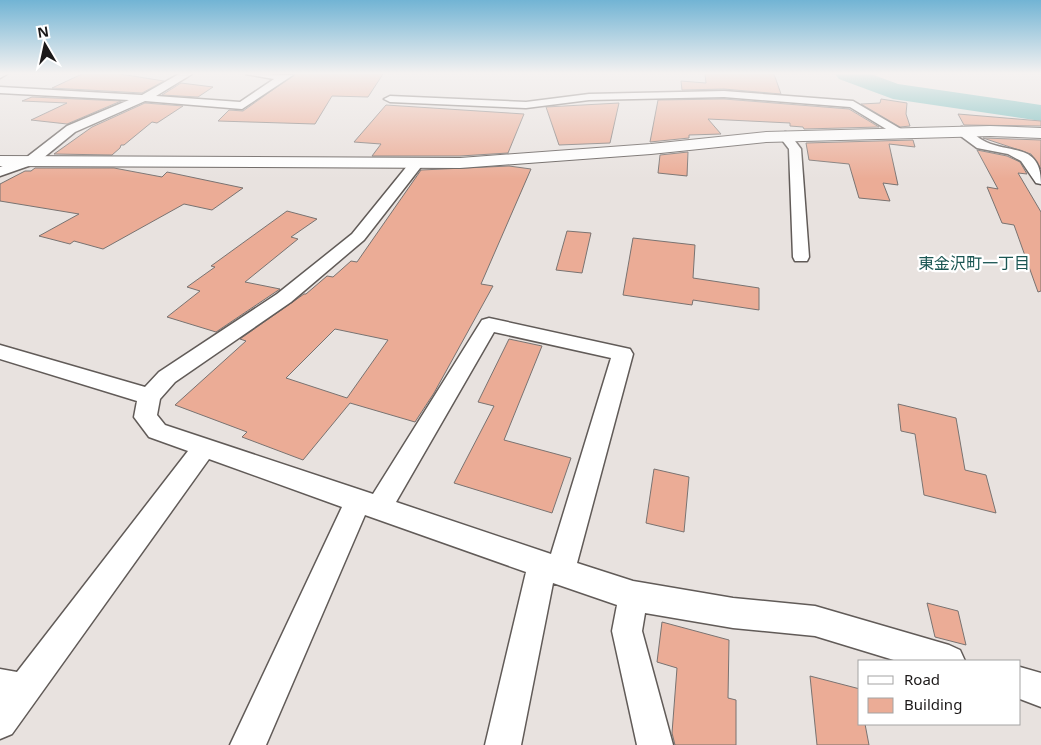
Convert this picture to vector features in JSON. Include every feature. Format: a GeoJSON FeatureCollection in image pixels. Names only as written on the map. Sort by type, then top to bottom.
{"type":"FeatureCollection","features":[{"type":"Feature","properties":{"kind":"street"},"geometry":{"type":"LineString","coordinates":[[0,172],[32,160],[71,129],[119,109]]}},
{"type":"Feature","properties":{"kind":"street"},"geometry":{"type":"LineString","coordinates":[[861,109],[900,132]]}},
{"type":"Feature","properties":{"kind":"street"},"geometry":{"type":"LineString","coordinates":[[0,161],[460,163],[785,136],[962,131],[1041,133]]}},
{"type":"Feature","properties":{"kind":"street"},"geometry":{"type":"LineString","coordinates":[[962,131],[982,145],[1012,152],[1026,158],[1041,180]]}},
{"type":"Feature","properties":{"kind":"street"},"geometry":{"type":"LineString","coordinates":[[785,136],[794,149],[801,257]]}},
{"type":"Feature","properties":{"kind":"street"},"geometry":{"type":"LineString","coordinates":[[416,164],[358,237],[284,298],[168,377],[149,396],[145,417],[157,431],[633,596],[733,613],[815,620],[946,660]]}},
{"type":"Feature","properties":{"kind":"street"},"geometry":{"type":"LineString","coordinates":[[248,745],[368,505],[489,324],[623,354],[551,568],[503,745]]}},
{"type":"Feature","properties":{"kind":"street"},"geometry":{"type":"LineString","coordinates":[[0,352],[149,396]]}},
{"type":"Feature","properties":{"kind":"street"},"geometry":{"type":"LineString","coordinates":[[0,722],[12,688],[204,448]]}},
{"type":"Feature","properties":{"kind":"street"},"geometry":{"type":"LineString","coordinates":[[633,596],[627,631],[655,745]]}},
{"type":"Feature","properties":{"kind":"street"},"geometry":{"type":"LineString","coordinates":[[1021,683],[1041,690]]}},
{"type":"Feature","properties":{"kind":"water"},"geometry":{"type":"Polygon","coordinates":[[[993,109],[1019,109],[1041,112],[1041,116],[993,109]]]}},
{"type":"Feature","properties":{"kind":"building"},"geometry":{"type":"Polygon","coordinates":[[[55,109],[103,109],[67,124],[31,120],[55,109]]]}},
{"type":"Feature","properties":{"kind":"building"},"geometry":{"type":"Polygon","coordinates":[[[132,109],[179,109],[157,123],[152,122],[124,145],[121,145],[112,155],[54,154],[92,127],[132,109]]]}},
{"type":"Feature","properties":{"kind":"building"},"geometry":{"type":"Polygon","coordinates":[[[246,109],[324,109],[315,124],[218,121],[229,110],[243,111],[246,109]]]}},
{"type":"Feature","properties":{"kind":"building"},"geometry":{"type":"Polygon","coordinates":[[[383,109],[444,109],[524,114],[508,153],[460,156],[372,156],[381,144],[354,142],[383,109]]]}},
{"type":"Feature","properties":{"kind":"building"},"geometry":{"type":"Polygon","coordinates":[[[547,109],[618,109],[610,143],[559,145],[547,109]]]}},
{"type":"Feature","properties":{"kind":"building"},"geometry":{"type":"Polygon","coordinates":[[[656,109],[849,109],[879,127],[804,129],[803,127],[790,126],[790,123],[708,119],[721,134],[689,135],[689,138],[650,142],[656,109]]]}},
{"type":"Feature","properties":{"kind":"building"},"geometry":{"type":"Polygon","coordinates":[[[869,109],[906,109],[906,114],[910,126],[900,127],[869,109]]]}},
{"type":"Feature","properties":{"kind":"building"},"geometry":{"type":"Polygon","coordinates":[[[958,114],[1041,121],[1041,126],[964,125],[958,114]]]}},
{"type":"Feature","properties":{"kind":"building"},"geometry":{"type":"Polygon","coordinates":[[[983,138],[1041,140],[1041,169],[1031,154],[983,138]]]}},
{"type":"Feature","properties":{"kind":"building"},"geometry":{"type":"Polygon","coordinates":[[[913,140],[915,147],[889,144],[898,185],[883,183],[890,201],[859,198],[849,164],[809,160],[806,143],[913,140]]]}},
{"type":"Feature","properties":{"kind":"building"},"geometry":{"type":"Polygon","coordinates":[[[977,150],[1007,156],[1020,162],[1027,174],[1018,173],[1041,212],[1041,291],[1038,292],[1014,225],[1002,223],[987,187],[998,189],[977,150]]]}},
{"type":"Feature","properties":{"kind":"building"},"geometry":{"type":"Polygon","coordinates":[[[688,152],[687,176],[658,173],[660,155],[688,152]]]}},
{"type":"Feature","properties":{"kind":"building"},"geometry":{"type":"Polygon","coordinates":[[[509,166],[531,169],[481,284],[493,286],[434,393],[415,422],[350,403],[303,460],[242,437],[247,432],[175,405],[246,341],[240,339],[306,294],[327,276],[333,277],[351,261],[357,262],[421,170],[509,166]],[[335,329],[286,378],[347,398],[388,340],[335,329]]]}},
{"type":"Feature","properties":{"kind":"building"},"geometry":{"type":"Polygon","coordinates":[[[35,168],[114,168],[162,177],[167,172],[243,188],[212,210],[184,204],[103,249],[74,241],[70,244],[39,236],[79,214],[0,201],[0,184],[35,168]]]}},
{"type":"Feature","properties":{"kind":"building"},"geometry":{"type":"Polygon","coordinates":[[[287,211],[317,219],[291,237],[298,239],[245,282],[280,289],[216,332],[167,317],[200,291],[187,287],[215,267],[211,266],[287,211]]]}},
{"type":"Feature","properties":{"kind":"building"},"geometry":{"type":"Polygon","coordinates":[[[567,231],[591,233],[582,273],[556,270],[567,231]]]}},
{"type":"Feature","properties":{"kind":"building"},"geometry":{"type":"Polygon","coordinates":[[[633,238],[695,245],[693,278],[759,288],[759,310],[693,300],[692,305],[623,295],[633,238]]]}},
{"type":"Feature","properties":{"kind":"building"},"geometry":{"type":"Polygon","coordinates":[[[509,339],[542,346],[504,440],[571,458],[552,513],[454,483],[494,406],[478,402],[509,339]]]}},
{"type":"Feature","properties":{"kind":"building"},"geometry":{"type":"Polygon","coordinates":[[[898,404],[956,418],[965,470],[986,475],[996,513],[924,495],[915,434],[901,431],[898,404]]]}},
{"type":"Feature","properties":{"kind":"building"},"geometry":{"type":"Polygon","coordinates":[[[654,469],[689,477],[684,532],[646,523],[654,469]]]}},
{"type":"Feature","properties":{"kind":"building"},"geometry":{"type":"Polygon","coordinates":[[[927,603],[958,611],[966,645],[935,637],[927,603]]]}},
{"type":"Feature","properties":{"kind":"building"},"geometry":{"type":"Polygon","coordinates":[[[662,622],[729,640],[728,698],[736,700],[736,745],[675,745],[672,733],[677,668],[657,662],[662,622]]]}},
{"type":"Feature","properties":{"kind":"building"},"geometry":{"type":"Polygon","coordinates":[[[810,676],[858,688],[858,725],[865,725],[869,745],[817,745],[810,676]]]}},
{"type":"Feature","properties":{"kind":"waterway"},"geometry":{"type":"LineString","coordinates":[[1013,109],[1041,113]]}},
{"type":"Feature","properties":{"kind":"district","name":"東金沢町一丁目"},"geometry":{"type":"Point","coordinates":[974,263]}}]}
